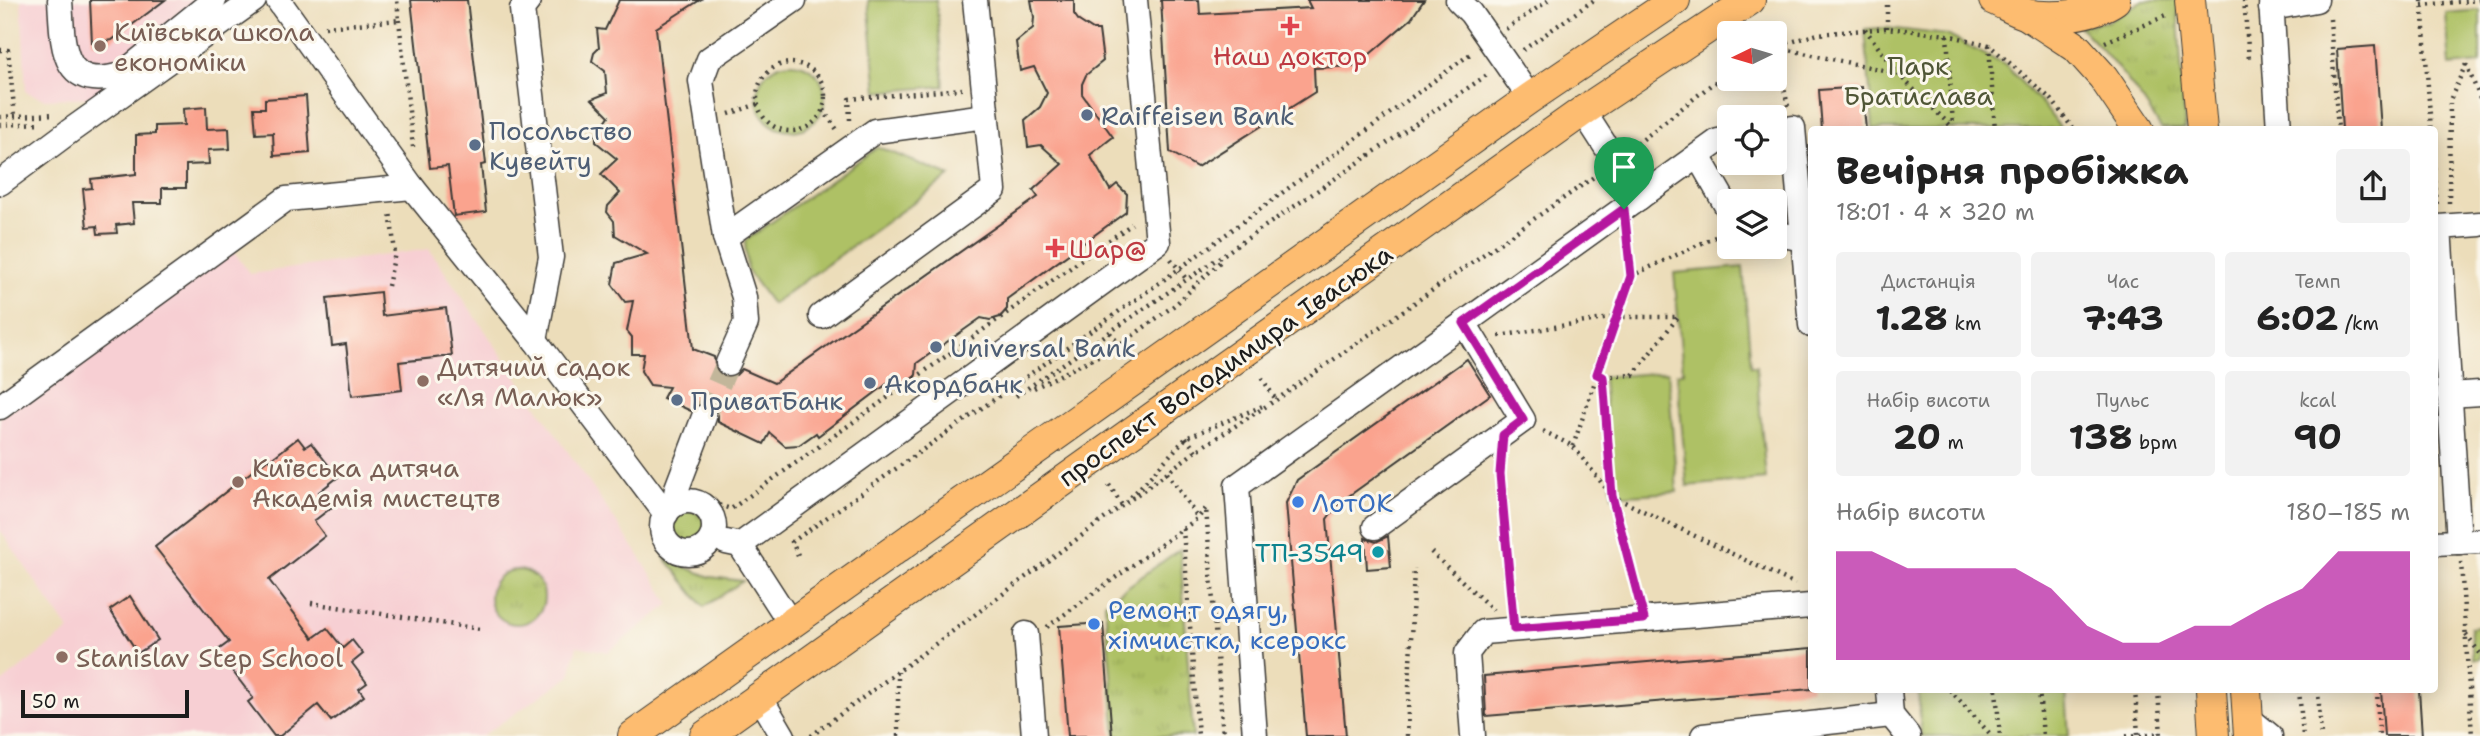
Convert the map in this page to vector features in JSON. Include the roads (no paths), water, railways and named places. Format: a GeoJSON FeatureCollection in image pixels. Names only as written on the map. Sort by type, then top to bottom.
{"type":"FeatureCollection","features":[{"type":"Feature","properties":{"kind":"main road","name":"проспект Володимира Івасюка"},"geometry":{"type":"LineString","coordinates":[[633,736],[1530,98],[1675,0]]}},
{"type":"Feature","properties":{"kind":"main road","name":"проспект Володимира Івасюка"},"geometry":{"type":"LineString","coordinates":[[705,736],[1583,111],[1750,0]]}},
{"type":"Feature","properties":{"kind":"main road"},"geometry":{"type":"LineString","coordinates":[[1994,0],[2024,13],[2076,47],[2103,77],[2136,126]]}},
{"type":"Feature","properties":{"kind":"main road"},"geometry":{"type":"LineString","coordinates":[[2024,13],[2071,16],[2108,5],[2115,0]]}},
{"type":"Feature","properties":{"kind":"main road"},"geometry":{"type":"LineString","coordinates":[[2179,8],[2201,126]]}},
{"type":"Feature","properties":{"kind":"main road"},"geometry":{"type":"LineString","coordinates":[[791,624],[812,659]]}},
{"type":"Feature","properties":{"kind":"main road"},"geometry":{"type":"LineString","coordinates":[[2211,693],[2214,736]]}},
{"type":"Feature","properties":{"kind":"street"},"geometry":{"type":"LineString","coordinates":[[60,0],[63,40],[68,61],[82,77],[102,80],[121,75],[214,0]]}},
{"type":"Feature","properties":{"kind":"street"},"geometry":{"type":"LineString","coordinates":[[0,183],[254,0]]}},
{"type":"Feature","properties":{"kind":"street"},"geometry":{"type":"LineString","coordinates":[[278,0],[412,187],[535,340],[672,502],[690,502],[705,508],[713,522],[712,537],[701,550],[693,553],[677,550],[665,538],[663,522],[672,502],[704,417]]}},
{"type":"Feature","properties":{"kind":"street"},"geometry":{"type":"LineString","coordinates":[[529,0],[522,9],[551,257],[535,340]]}},
{"type":"Feature","properties":{"kind":"street"},"geometry":{"type":"LineString","coordinates":[[728,363],[746,323],[744,297],[724,237],[701,81],[709,59],[794,0]]}},
{"type":"Feature","properties":{"kind":"street"},"geometry":{"type":"LineString","coordinates":[[821,316],[994,190],[975,0]]}},
{"type":"Feature","properties":{"kind":"street"},"geometry":{"type":"LineString","coordinates":[[740,545],[1158,242],[1135,0]]}},
{"type":"Feature","properties":{"kind":"street"},"geometry":{"type":"LineString","coordinates":[[1458,0],[1471,13],[1530,98]]}},
{"type":"Feature","properties":{"kind":"street"},"geometry":{"type":"LineString","coordinates":[[2279,126],[2271,4],[2323,6]]}},
{"type":"Feature","properties":{"kind":"street"},"geometry":{"type":"LineString","coordinates":[[1583,111],[1615,162],[1631,204]]}},
{"type":"Feature","properties":{"kind":"street"},"geometry":{"type":"LineString","coordinates":[[724,237],[875,131],[986,116]]}},
{"type":"Feature","properties":{"kind":"street"},"geometry":{"type":"LineString","coordinates":[[1255,736],[1237,486],[1469,332],[1631,204],[1717,142]]}},
{"type":"Feature","properties":{"kind":"street"},"geometry":{"type":"LineString","coordinates":[[1787,146],[1803,239],[1808,293]]}},
{"type":"Feature","properties":{"kind":"street"},"geometry":{"type":"LineString","coordinates":[[1698,156],[1717,190]]}},
{"type":"Feature","properties":{"kind":"street"},"geometry":{"type":"LineString","coordinates":[[0,407],[286,199],[412,187]]}},
{"type":"Feature","properties":{"kind":"street"},"geometry":{"type":"LineString","coordinates":[[2438,543],[2470,541],[2449,395],[2439,227],[2480,224]]}},
{"type":"Feature","properties":{"kind":"street"},"geometry":{"type":"LineString","coordinates":[[1787,236],[1803,239]]}},
{"type":"Feature","properties":{"kind":"street"},"geometry":{"type":"LineString","coordinates":[[1375,527],[1523,420],[1469,332]]}},
{"type":"Feature","properties":{"kind":"street"},"geometry":{"type":"LineString","coordinates":[[2449,395],[2480,393]]}},
{"type":"Feature","properties":{"kind":"street"},"geometry":{"type":"LineString","coordinates":[[712,537],[740,545],[791,624]]}},
{"type":"Feature","properties":{"kind":"street"},"geometry":{"type":"LineString","coordinates":[[1473,736],[1467,653],[1483,632],[1644,619],[1805,596]]}},
{"type":"Feature","properties":{"kind":"street"},"geometry":{"type":"LineString","coordinates":[[1034,736],[1035,631]]}},
{"type":"Feature","properties":{"kind":"street"},"geometry":{"type":"LineString","coordinates":[[1889,693],[1891,715],[1908,736]]}},
{"type":"Feature","properties":{"kind":"street"},"geometry":{"type":"LineString","coordinates":[[760,697],[783,736]]}},
{"type":"Feature","properties":{"kind":"street"},"geometry":{"type":"LineString","coordinates":[[1703,736],[1891,715]]}},
{"type":"Feature","properties":{"kind":"tunnel"},"geometry":{"type":"LineString","coordinates":[[704,417],[728,363]]}},
{"type":"Feature","properties":{"kind":"place","name":"Наш доктор"},"geometry":{"type":"Point","coordinates":[1290,26]}},
{"type":"Feature","properties":{"kind":"place","name":"Київська школа економіки"},"geometry":{"type":"Point","coordinates":[100,46]}},
{"type":"Feature","properties":{"kind":"place","name":"Raiffeisen Bank"},"geometry":{"type":"Point","coordinates":[1087,115]}},
{"type":"Feature","properties":{"kind":"place","name":"Посольство Кувейту"},"geometry":{"type":"Point","coordinates":[475,145]}},
{"type":"Feature","properties":{"kind":"place","name":"Шар@"},"geometry":{"type":"Point","coordinates":[1055,248]}},
{"type":"Feature","properties":{"kind":"place","name":"Universal Bank"},"geometry":{"type":"Point","coordinates":[936,347]}},
{"type":"Feature","properties":{"kind":"place","name":"Дитячий садок «Ля Малюк»"},"geometry":{"type":"Point","coordinates":[423,381]}},
{"type":"Feature","properties":{"kind":"place","name":"Акордбанк"},"geometry":{"type":"Point","coordinates":[870,383]}},
{"type":"Feature","properties":{"kind":"place","name":"ПриватБанк"},"geometry":{"type":"Point","coordinates":[677,400]}},
{"type":"Feature","properties":{"kind":"place","name":"Київська дитяча Академія мистецтв"},"geometry":{"type":"Point","coordinates":[238,482]}},
{"type":"Feature","properties":{"kind":"place","name":"ЛотОК"},"geometry":{"type":"Point","coordinates":[1298,502]}},
{"type":"Feature","properties":{"kind":"place","name":"ТП-3549"},"geometry":{"type":"Point","coordinates":[1378,552]}},
{"type":"Feature","properties":{"kind":"place","name":"Ремонт одягу, хімчистка, ксерокс"},"geometry":{"type":"Point","coordinates":[1094,624]}},
{"type":"Feature","properties":{"kind":"place","name":"Stanislav Step School"},"geometry":{"type":"Point","coordinates":[62,657]}},
{"type":"Feature","properties":{"kind":"park label","name":"Парк Братислава"},"geometry":{"type":"Point","coordinates":[1918,80]}}]}
